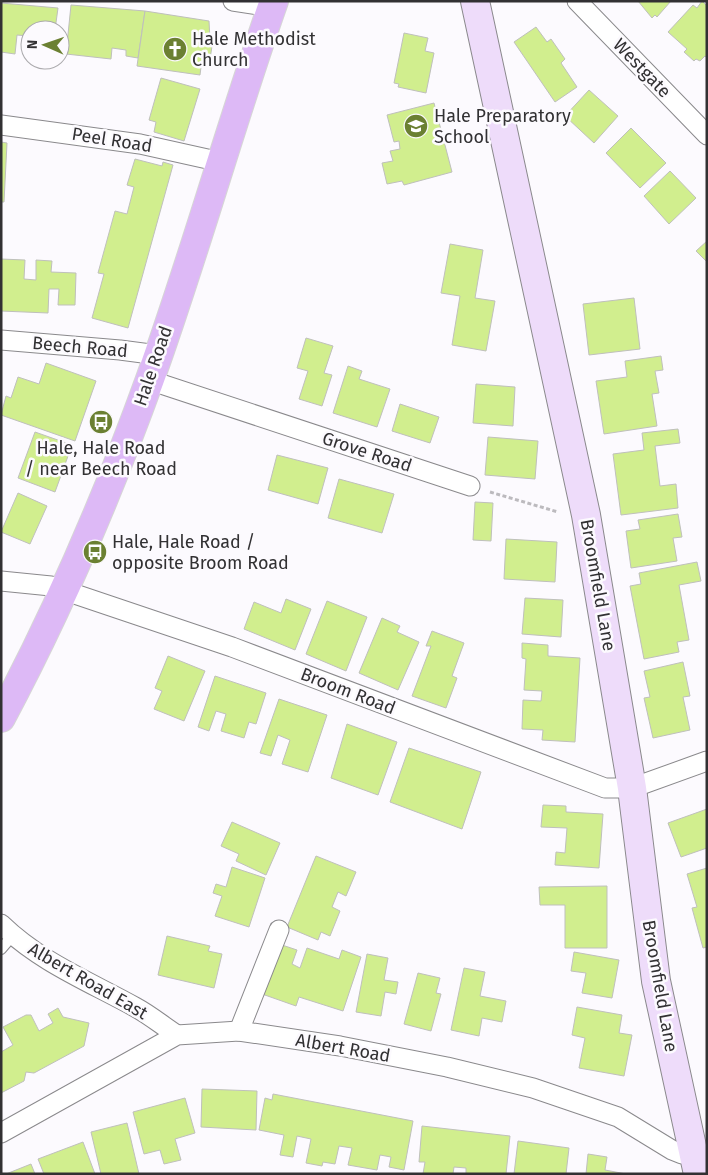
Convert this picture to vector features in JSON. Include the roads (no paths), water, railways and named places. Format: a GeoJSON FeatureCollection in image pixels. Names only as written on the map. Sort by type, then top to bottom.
{"type":"FeatureCollection","features":[{"type":"Feature","properties":{"kind":"main road","name":"Broomfield Lane"},"geometry":{"type":"LineString","coordinates":[[475,1],[586,515],[632,788],[656,981],[695,1163]]}},
{"type":"Feature","properties":{"kind":"main road","name":"Hale Road"},"geometry":{"type":"LineString","coordinates":[[1,718],[64,590],[106,493],[154,368],[273,4]]}},
{"type":"Feature","properties":{"kind":"street"},"geometry":{"type":"LineString","coordinates":[[233,1],[273,4]]}},
{"type":"Feature","properties":{"kind":"street","name":"Westgate"},"geometry":{"type":"LineString","coordinates":[[577,1],[707,135]]}},
{"type":"Feature","properties":{"kind":"street","name":"Peel Road"},"geometry":{"type":"LineString","coordinates":[[1,125],[133,143],[220,162]]}},
{"type":"Feature","properties":{"kind":"street","name":"Beech Road"},"geometry":{"type":"LineString","coordinates":[[1,340],[120,350],[154,368]]}},
{"type":"Feature","properties":{"kind":"street","name":"Grove Road"},"geometry":{"type":"LineString","coordinates":[[154,368],[470,486]]}},
{"type":"Feature","properties":{"kind":"street","name":"Broom Road"},"geometry":{"type":"LineString","coordinates":[[1,581],[33,583],[64,590],[232,647],[605,788],[632,788],[707,761]]}},
{"type":"Feature","properties":{"kind":"street"},"geometry":{"type":"LineString","coordinates":[[239,1031],[279,930]]}},
{"type":"Feature","properties":{"kind":"street","name":"Albert Road East"},"geometry":{"type":"LineString","coordinates":[[5,936],[45,960],[137,1008],[177,1035]]}},
{"type":"Feature","properties":{"kind":"street","name":"Albert Road"},"geometry":{"type":"LineString","coordinates":[[1,1133],[177,1035],[239,1031],[340,1046],[447,1067],[533,1088],[618,1117],[695,1163]]}},
{"type":"Feature","properties":{"kind":"place","name":"Hale Methodist Church"},"geometry":{"type":"Point","coordinates":[175,49]}},
{"type":"Feature","properties":{"kind":"place","name":"Hale Preparatory School"},"geometry":{"type":"Point","coordinates":[416,126]}},
{"type":"Feature","properties":{"kind":"place","name":"Hale, Hale Road / near Beech Road"},"geometry":{"type":"Point","coordinates":[101,422]}},
{"type":"Feature","properties":{"kind":"place","name":"Hale, Hale Road / opposite Broom Road"},"geometry":{"type":"Point","coordinates":[95,552]}}]}
